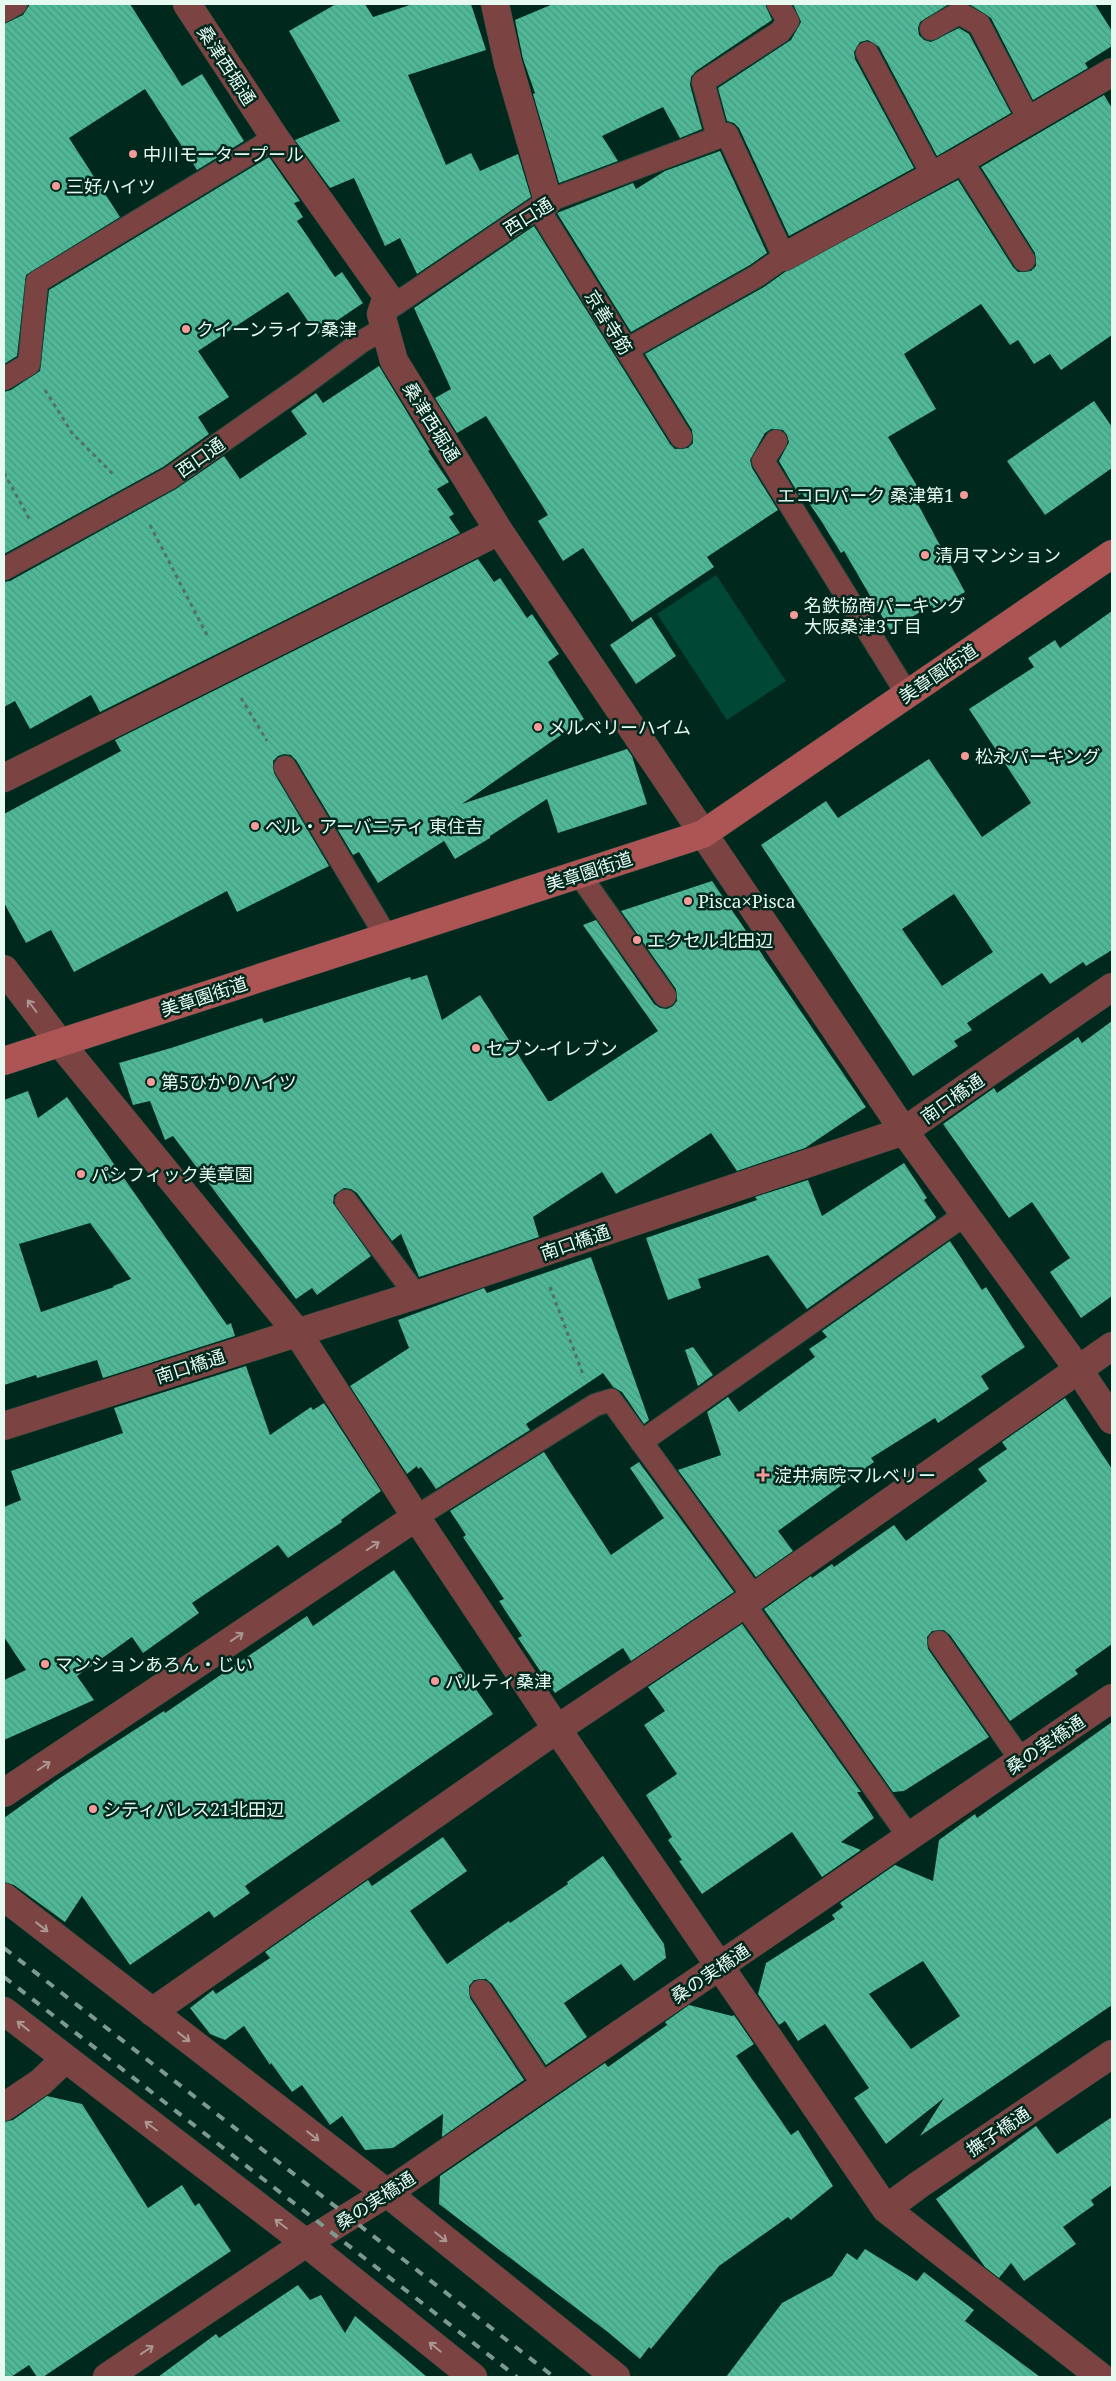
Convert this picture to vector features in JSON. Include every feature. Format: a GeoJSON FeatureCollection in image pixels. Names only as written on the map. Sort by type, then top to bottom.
{"type":"FeatureCollection","features":[{"type":"Feature","properties":{"kind":"street","name":"桑津西堀通"},"geometry":{"type":"LineString","coordinates":[[187,4],[275,138],[387,296],[383,321],[394,361],[499,530],[904,1131],[1078,1369],[1112,1420]]}},
{"type":"Feature","properties":{"kind":"street","name":"京善寺筋"},"geometry":{"type":"LineString","coordinates":[[495,4],[543,204]]}},
{"type":"Feature","properties":{"kind":"street"},"geometry":{"type":"LineString","coordinates":[[784,257],[933,176],[1112,72]]}},
{"type":"Feature","properties":{"kind":"street"},"geometry":{"type":"LineString","coordinates":[[4,778],[499,530]]}},
{"type":"Feature","properties":{"kind":"street","name":"美章園街道"},"geometry":{"type":"LineString","coordinates":[[4,1061],[703,834],[1112,554]]}},
{"type":"Feature","properties":{"kind":"street"},"geometry":{"type":"LineString","coordinates":[[4,969],[60,1043],[297,1332],[416,1517],[557,1728],[718,1967],[886,2209],[1101,2377]]}},
{"type":"Feature","properties":{"kind":"street","name":"南口橋通"},"geometry":{"type":"LineString","coordinates":[[4,1426],[416,1295],[904,1131],[1112,987]]}},
{"type":"Feature","properties":{"kind":"street"},"geometry":{"type":"LineString","coordinates":[[152,2012],[557,1728],[749,1601],[1112,1346]]}},
{"type":"Feature","properties":{"kind":"street"},"geometry":{"type":"LineString","coordinates":[[4,1793],[416,1517]]}},
{"type":"Feature","properties":{"kind":"street","name":"桑の実橋通"},"geometry":{"type":"LineString","coordinates":[[107,2377],[306,2243],[387,2193],[1112,1698]]}},
{"type":"Feature","properties":{"kind":"street"},"geometry":{"type":"LineString","coordinates":[[4,1897],[387,2193],[616,2377]]}},
{"type":"Feature","properties":{"kind":"street"},"geometry":{"type":"LineString","coordinates":[[4,2011],[64,2060],[306,2243],[474,2377]]}},
{"type":"Feature","properties":{"kind":"street","name":"撫子橋通"},"geometry":{"type":"LineString","coordinates":[[886,2209],[1112,2054]]}},
{"type":"Feature","properties":{"kind":"street"},"geometry":{"type":"LineString","coordinates":[[4,2107],[41,2082],[64,2060]]}},
{"type":"Feature","properties":{"kind":"lane"},"geometry":{"type":"LineString","coordinates":[[4,11],[16,4]]}},
{"type":"Feature","properties":{"kind":"lane"},"geometry":{"type":"LineString","coordinates":[[626,350],[757,276],[784,257],[727,134],[718,137],[703,82],[780,32],[788,21],[778,4]]}},
{"type":"Feature","properties":{"kind":"lane"},"geometry":{"type":"LineString","coordinates":[[931,29],[959,13],[979,24],[1029,120]]}},
{"type":"Feature","properties":{"kind":"lane"},"geometry":{"type":"LineString","coordinates":[[867,52],[933,176]]}},
{"type":"Feature","properties":{"kind":"lane","name":"西口通"},"geometry":{"type":"LineString","coordinates":[[4,569],[170,478],[307,382],[361,342],[383,321],[543,204],[718,137]]}},
{"type":"Feature","properties":{"kind":"lane"},"geometry":{"type":"LineString","coordinates":[[4,379],[29,364],[37,282],[275,138]]}},
{"type":"Feature","properties":{"kind":"lane"},"geometry":{"type":"LineString","coordinates":[[961,160],[1024,260]]}},
{"type":"Feature","properties":{"kind":"lane","name":"京善寺筋"},"geometry":{"type":"LineString","coordinates":[[543,204],[626,350],[681,437]]}},
{"type":"Feature","properties":{"kind":"lane"},"geometry":{"type":"LineString","coordinates":[[776,441],[763,461],[907,694]]}},
{"type":"Feature","properties":{"kind":"lane"},"geometry":{"type":"LineString","coordinates":[[285,767],[386,936]]}},
{"type":"Feature","properties":{"kind":"lane"},"geometry":{"type":"LineString","coordinates":[[580,874],[665,996]]}},
{"type":"Feature","properties":{"kind":"lane"},"geometry":{"type":"LineString","coordinates":[[346,1202],[416,1295]]}},
{"type":"Feature","properties":{"kind":"lane"},"geometry":{"type":"LineString","coordinates":[[641,1442],[966,1214]]}},
{"type":"Feature","properties":{"kind":"lane"},"geometry":{"type":"LineString","coordinates":[[416,1517],[595,1405],[611,1400],[909,1837]]}},
{"type":"Feature","properties":{"kind":"lane"},"geometry":{"type":"LineString","coordinates":[[939,1642],[1021,1760]]}},
{"type":"Feature","properties":{"kind":"lane"},"geometry":{"type":"LineString","coordinates":[[481,1991],[544,2086]]}},
{"type":"Feature","properties":{"kind":"path"},"geometry":{"type":"LineString","coordinates":[[4,473],[45,546]]}},
{"type":"Feature","properties":{"kind":"path"},"geometry":{"type":"LineString","coordinates":[[224,669],[256,726],[285,767]]}},
{"type":"Feature","properties":{"kind":"path"},"geometry":{"type":"LineString","coordinates":[[539,1254],[595,1405]]}},
{"type":"Feature","properties":{"kind":"green space"},"geometry":{"type":"Polygon","coordinates":[[[716,575],[786,681],[727,720],[657,614],[716,575]]]}},
{"type":"Feature","properties":{"kind":"building"},"geometry":{"type":"Polygon","coordinates":[[[30,4],[130,4],[182,86],[202,74],[244,141],[197,170],[145,89],[69,138],[120,217],[26,275],[17,356],[4,364],[4,24],[23,15],[30,4]]]}},
{"type":"Feature","properties":{"kind":"building"},"geometry":{"type":"Polygon","coordinates":[[[336,4],[365,4],[373,17],[413,4],[471,4],[486,50],[408,75],[446,165],[471,153],[480,171],[518,154],[531,197],[417,274],[400,238],[385,246],[354,178],[330,188],[295,140],[340,121],[289,31],[336,4]]]}},
{"type":"Feature","properties":{"kind":"building"},"geometry":{"type":"Polygon","coordinates":[[[553,4],[765,4],[772,20],[696,71],[691,77],[690,85],[702,129],[680,138],[663,107],[602,136],[618,161],[559,183],[533,94],[535,93],[523,59],[515,20],[553,4]]]}},
{"type":"Feature","properties":{"kind":"building"},"geometry":{"type":"Polygon","coordinates":[[[793,4],[949,4],[920,22],[918,28],[919,35],[924,40],[931,42],[959,28],[969,34],[1011,113],[937,156],[879,47],[868,40],[860,42],[854,52],[855,59],[914,168],[789,236],[739,128],[734,123],[727,121],[718,88],[791,40],[801,22],[793,4]]]}},
{"type":"Feature","properties":{"kind":"building"},"geometry":{"type":"Polygon","coordinates":[[[969,4],[1095,4],[1112,31],[1112,46],[1085,63],[1088,68],[1033,100],[991,18],[969,4]]]}},
{"type":"Feature","properties":{"kind":"building"},"geometry":{"type":"Polygon","coordinates":[[[1104,95],[1112,108],[1112,335],[1061,370],[1050,354],[1034,364],[1018,340],[1010,345],[981,304],[904,354],[936,409],[888,437],[920,491],[913,495],[965,592],[934,609],[932,605],[890,630],[844,551],[841,553],[802,493],[799,495],[779,461],[789,442],[783,430],[771,429],[765,433],[750,460],[752,468],[778,510],[707,557],[714,567],[632,622],[583,548],[563,561],[538,521],[548,515],[486,416],[457,433],[435,398],[451,389],[414,308],[534,226],[670,444],[675,449],[688,448],[693,443],[692,430],[645,354],[764,287],[785,272],[958,180],[1013,267],[1018,272],[1031,271],[1036,266],[1035,253],[981,167],[1104,95]]]}},
{"type":"Feature","properties":{"kind":"building"},"geometry":{"type":"Polygon","coordinates":[[[720,151],[767,253],[750,265],[631,332],[557,213],[633,183],[636,189],[665,171],[720,151]]]}},
{"type":"Feature","properties":{"kind":"building"},"geometry":{"type":"Polygon","coordinates":[[[269,157],[300,201],[294,203],[303,217],[297,221],[335,277],[342,272],[363,303],[317,334],[288,292],[198,351],[229,397],[198,417],[209,434],[163,467],[4,554],[4,392],[11,390],[40,371],[49,290],[269,157]]]}},
{"type":"Feature","properties":{"kind":"building"},"geometry":{"type":"Polygon","coordinates":[[[379,366],[430,450],[428,451],[449,482],[437,489],[454,514],[449,517],[460,533],[100,712],[91,695],[30,729],[15,701],[4,707],[4,582],[10,581],[176,489],[224,456],[240,479],[307,434],[291,411],[316,393],[323,403],[379,366]]]}},
{"type":"Feature","properties":{"kind":"building"},"geometry":{"type":"Polygon","coordinates":[[[1094,401],[1112,427],[1112,468],[1045,515],[1007,461],[1094,401]]]}},
{"type":"Feature","properties":{"kind":"building"},"geometry":{"type":"Polygon","coordinates":[[[478,559],[494,582],[500,578],[527,618],[532,614],[559,654],[548,662],[584,719],[462,804],[627,749],[632,756],[647,804],[558,833],[547,799],[490,836],[490,838],[455,859],[444,841],[378,883],[359,852],[353,855],[296,760],[291,755],[284,754],[278,756],[273,761],[274,773],[329,866],[237,912],[227,891],[74,972],[51,930],[26,943],[4,903],[4,814],[121,751],[115,740],[478,559]]]}},
{"type":"Feature","properties":{"kind":"building"},"geometry":{"type":"Polygon","coordinates":[[[1112,611],[1112,950],[1086,966],[1083,962],[1050,984],[1042,973],[967,1023],[972,1030],[954,1041],[958,1046],[913,1076],[761,845],[826,801],[838,818],[929,759],[982,837],[1031,803],[969,709],[1034,667],[1028,658],[1055,640],[1060,648],[1112,611]],[[954,894],[902,929],[942,986],[993,952],[954,894]]]}},
{"type":"Feature","properties":{"kind":"building"},"geometry":{"type":"Polygon","coordinates":[[[651,617],[676,656],[636,684],[610,645],[651,617]]]}},
{"type":"Feature","properties":{"kind":"building"},"geometry":{"type":"Polygon","coordinates":[[[712,881],[866,1107],[805,1148],[737,1171],[711,1133],[616,1194],[602,1172],[533,1217],[539,1237],[419,1277],[401,1234],[392,1241],[357,1193],[351,1189],[344,1188],[334,1195],[333,1203],[371,1256],[317,1295],[312,1288],[296,1299],[173,1136],[165,1140],[150,1101],[133,1105],[119,1063],[262,1018],[264,1023],[410,977],[411,980],[427,975],[442,1020],[480,995],[548,1101],[551,1101],[658,1031],[583,925],[596,920],[654,1004],[660,1008],[667,1009],[677,1001],[676,989],[621,911],[712,881]]]}},
{"type":"Feature","properties":{"kind":"building"},"geometry":{"type":"Polygon","coordinates":[[[1112,1021],[1112,1296],[1081,1318],[1050,1272],[1070,1258],[1032,1202],[1009,1218],[943,1124],[994,1088],[997,1093],[1078,1037],[1082,1043],[1112,1021]]]}},
{"type":"Feature","properties":{"kind":"building"},"geometry":{"type":"Polygon","coordinates":[[[28,1091],[38,1118],[67,1097],[227,1325],[231,1323],[235,1336],[103,1378],[97,1360],[37,1378],[36,1375],[4,1385],[4,1100],[28,1091]],[[90,1223],[19,1244],[41,1312],[114,1287],[131,1279],[90,1223]]]}},
{"type":"Feature","properties":{"kind":"building"},"geometry":{"type":"Polygon","coordinates":[[[904,1163],[927,1198],[924,1200],[936,1217],[935,1219],[807,1309],[768,1255],[698,1279],[701,1288],[668,1300],[646,1238],[757,1200],[755,1197],[808,1180],[822,1216],[904,1163]]]}},
{"type":"Feature","properties":{"kind":"building"},"geometry":{"type":"Polygon","coordinates":[[[950,1241],[982,1290],[986,1287],[1025,1347],[981,1376],[989,1389],[938,1423],[935,1418],[871,1458],[874,1462],[778,1531],[793,1551],[756,1577],[678,1470],[721,1455],[707,1412],[728,1397],[739,1412],[815,1357],[809,1349],[827,1337],[822,1331],[950,1241]]]}},
{"type":"Feature","properties":{"kind":"building"},"geometry":{"type":"Polygon","coordinates":[[[591,1257],[649,1420],[644,1424],[622,1392],[613,1387],[603,1373],[526,1424],[530,1430],[436,1489],[421,1467],[418,1469],[417,1466],[407,1474],[350,1386],[409,1348],[398,1320],[484,1288],[487,1293],[591,1257]]]}},
{"type":"Feature","properties":{"kind":"building"},"geometry":{"type":"Polygon","coordinates":[[[693,1347],[713,1375],[698,1386],[685,1350],[693,1347]]]}},
{"type":"Feature","properties":{"kind":"building"},"geometry":{"type":"Polygon","coordinates":[[[246,1366],[270,1435],[311,1407],[313,1410],[324,1403],[381,1491],[341,1520],[342,1522],[288,1558],[278,1545],[192,1603],[199,1613],[143,1653],[132,1637],[77,1676],[94,1700],[4,1740],[4,1680],[26,1670],[4,1637],[4,1507],[21,1500],[11,1471],[123,1433],[114,1408],[246,1366]]]}},
{"type":"Feature","properties":{"kind":"building"},"geometry":{"type":"Polygon","coordinates":[[[1065,1398],[1112,1469],[1112,1644],[1075,1670],[1078,1674],[1010,1721],[950,1635],[944,1630],[932,1631],[927,1637],[928,1649],[989,1737],[904,1791],[893,1792],[764,1609],[811,1576],[812,1578],[832,1564],[834,1567],[894,1525],[906,1541],[987,1481],[978,1469],[1007,1449],[1002,1442],[1065,1398]]]}},
{"type":"Feature","properties":{"kind":"building"},"geometry":{"type":"Polygon","coordinates":[[[544,1452],[611,1555],[664,1518],[630,1468],[639,1462],[734,1592],[631,1661],[623,1648],[555,1693],[518,1638],[522,1636],[499,1601],[504,1599],[463,1537],[466,1535],[450,1511],[544,1452]]]}},
{"type":"Feature","properties":{"kind":"building"},"geometry":{"type":"Polygon","coordinates":[[[394,1570],[493,1714],[245,1886],[250,1893],[214,1918],[209,1911],[130,1965],[82,1896],[65,1922],[14,1885],[4,1882],[4,1818],[60,1778],[164,1711],[165,1713],[307,1616],[313,1626],[394,1570]]]}},
{"type":"Feature","properties":{"kind":"building"},"geometry":{"type":"Polygon","coordinates":[[[742,1624],[861,1792],[857,1792],[874,1818],[841,1842],[861,1850],[822,1877],[792,1832],[702,1894],[679,1861],[682,1860],[668,1840],[672,1837],[646,1795],[677,1774],[644,1725],[665,1711],[648,1687],[742,1624]]]}},
{"type":"Feature","properties":{"kind":"building"},"geometry":{"type":"Polygon","coordinates":[[[1112,1722],[1112,2005],[920,2136],[944,2098],[886,2144],[854,2098],[869,2088],[825,2024],[798,2041],[785,2021],[779,2025],[758,1994],[766,1963],[835,1919],[832,1915],[843,1907],[840,1903],[895,1865],[933,1881],[939,1840],[975,1814],[977,1818],[1112,1722]],[[923,1961],[869,1994],[911,2049],[960,2016],[923,1961]]]}},
{"type":"Feature","properties":{"kind":"building"},"geometry":{"type":"Polygon","coordinates":[[[443,1837],[467,1871],[410,1911],[447,1964],[509,1921],[510,1923],[568,1884],[567,1882],[603,1856],[664,1944],[666,1958],[634,1981],[621,1964],[564,2003],[587,2037],[546,2065],[492,1984],[486,1979],[474,1980],[469,1986],[470,1998],[524,2080],[442,2137],[443,2114],[393,2148],[365,2150],[342,2116],[330,2125],[302,2085],[292,2092],[271,2063],[270,2065],[244,2026],[225,2040],[210,2034],[190,2008],[213,1990],[216,1994],[270,1958],[265,1952],[368,1880],[372,1886],[443,1837]]]}},
{"type":"Feature","properties":{"kind":"building"},"geometry":{"type":"Polygon","coordinates":[[[689,2005],[734,2015],[754,2044],[736,2056],[791,2135],[798,2130],[833,2186],[791,2220],[788,2217],[719,2266],[651,2349],[649,2347],[640,2359],[609,2333],[439,2204],[440,2176],[605,2063],[608,2067],[667,2025],[665,2022],[689,2005]]]}},
{"type":"Feature","properties":{"kind":"building"},"geometry":{"type":"Polygon","coordinates":[[[47,2096],[82,2104],[148,2208],[182,2185],[195,2206],[199,2203],[231,2251],[43,2377],[37,2377],[29,2365],[11,2377],[4,2377],[4,2122],[13,2120],[47,2096]]]}},
{"type":"Feature","properties":{"kind":"building"},"geometry":{"type":"Polygon","coordinates":[[[1112,2117],[1112,2185],[1091,2200],[1094,2205],[1063,2227],[1076,2244],[1024,2281],[1011,2263],[999,2278],[985,2267],[936,2199],[1036,2126],[1057,2154],[1112,2117]]]}},
{"type":"Feature","properties":{"kind":"building"},"geometry":{"type":"Polygon","coordinates":[[[865,2249],[917,2281],[924,2272],[974,2310],[965,2321],[1040,2377],[726,2377],[782,2303],[832,2276],[847,2253],[857,2260],[865,2249]]]}},
{"type":"Feature","properties":{"kind":"building"},"geometry":{"type":"Polygon","coordinates":[[[298,2285],[310,2300],[321,2295],[345,2333],[355,2316],[427,2377],[158,2377],[216,2334],[219,2338],[298,2285]]]}},
{"type":"Feature","properties":{"kind":"railway"},"geometry":{"type":"LineString","coordinates":[[4,1948],[554,2377]]}},
{"type":"Feature","properties":{"kind":"railway"},"geometry":{"type":"LineString","coordinates":[[4,1977],[517,2377]]}},
{"type":"Feature","properties":{"kind":"place","name":"中川モータープール"},"geometry":{"type":"Point","coordinates":[133,154]}},
{"type":"Feature","properties":{"kind":"place","name":"三好ハイツ"},"geometry":{"type":"Point","coordinates":[56,186]}},
{"type":"Feature","properties":{"kind":"place","name":"クイーンライフ桑津"},"geometry":{"type":"Point","coordinates":[186,329]}},
{"type":"Feature","properties":{"kind":"place","name":"エコロパーク 桑津第1"},"geometry":{"type":"Point","coordinates":[964,495]}},
{"type":"Feature","properties":{"kind":"place","name":"清月マンション"},"geometry":{"type":"Point","coordinates":[925,555]}},
{"type":"Feature","properties":{"kind":"place","name":"名鉄協商パーキング 大阪桑津3丁目"},"geometry":{"type":"Point","coordinates":[794,615]}},
{"type":"Feature","properties":{"kind":"place","name":"メルベリーハイム"},"geometry":{"type":"Point","coordinates":[538,727]}},
{"type":"Feature","properties":{"kind":"place","name":"松永パーキング"},"geometry":{"type":"Point","coordinates":[965,756]}},
{"type":"Feature","properties":{"kind":"place","name":"ベル・アーバニティ 東住吉"},"geometry":{"type":"Point","coordinates":[255,826]}},
{"type":"Feature","properties":{"kind":"place","name":"Pisca×Pisca"},"geometry":{"type":"Point","coordinates":[688,901]}},
{"type":"Feature","properties":{"kind":"place","name":"エクセル北田辺"},"geometry":{"type":"Point","coordinates":[637,940]}},
{"type":"Feature","properties":{"kind":"place","name":"セブン-イレブン"},"geometry":{"type":"Point","coordinates":[476,1048]}},
{"type":"Feature","properties":{"kind":"place","name":"第5ひかりハイツ"},"geometry":{"type":"Point","coordinates":[151,1082]}},
{"type":"Feature","properties":{"kind":"place","name":"パシフィック美章園"},"geometry":{"type":"Point","coordinates":[81,1174]}},
{"type":"Feature","properties":{"kind":"place","name":"淀井病院マルベリー"},"geometry":{"type":"Point","coordinates":[763,1475]}},
{"type":"Feature","properties":{"kind":"place","name":"マンションあろん・じい"},"geometry":{"type":"Point","coordinates":[45,1664]}},
{"type":"Feature","properties":{"kind":"place","name":"パルティ桑津"},"geometry":{"type":"Point","coordinates":[435,1681]}},
{"type":"Feature","properties":{"kind":"place","name":"シティパレス21北田辺"},"geometry":{"type":"Point","coordinates":[93,1809]}}]}
